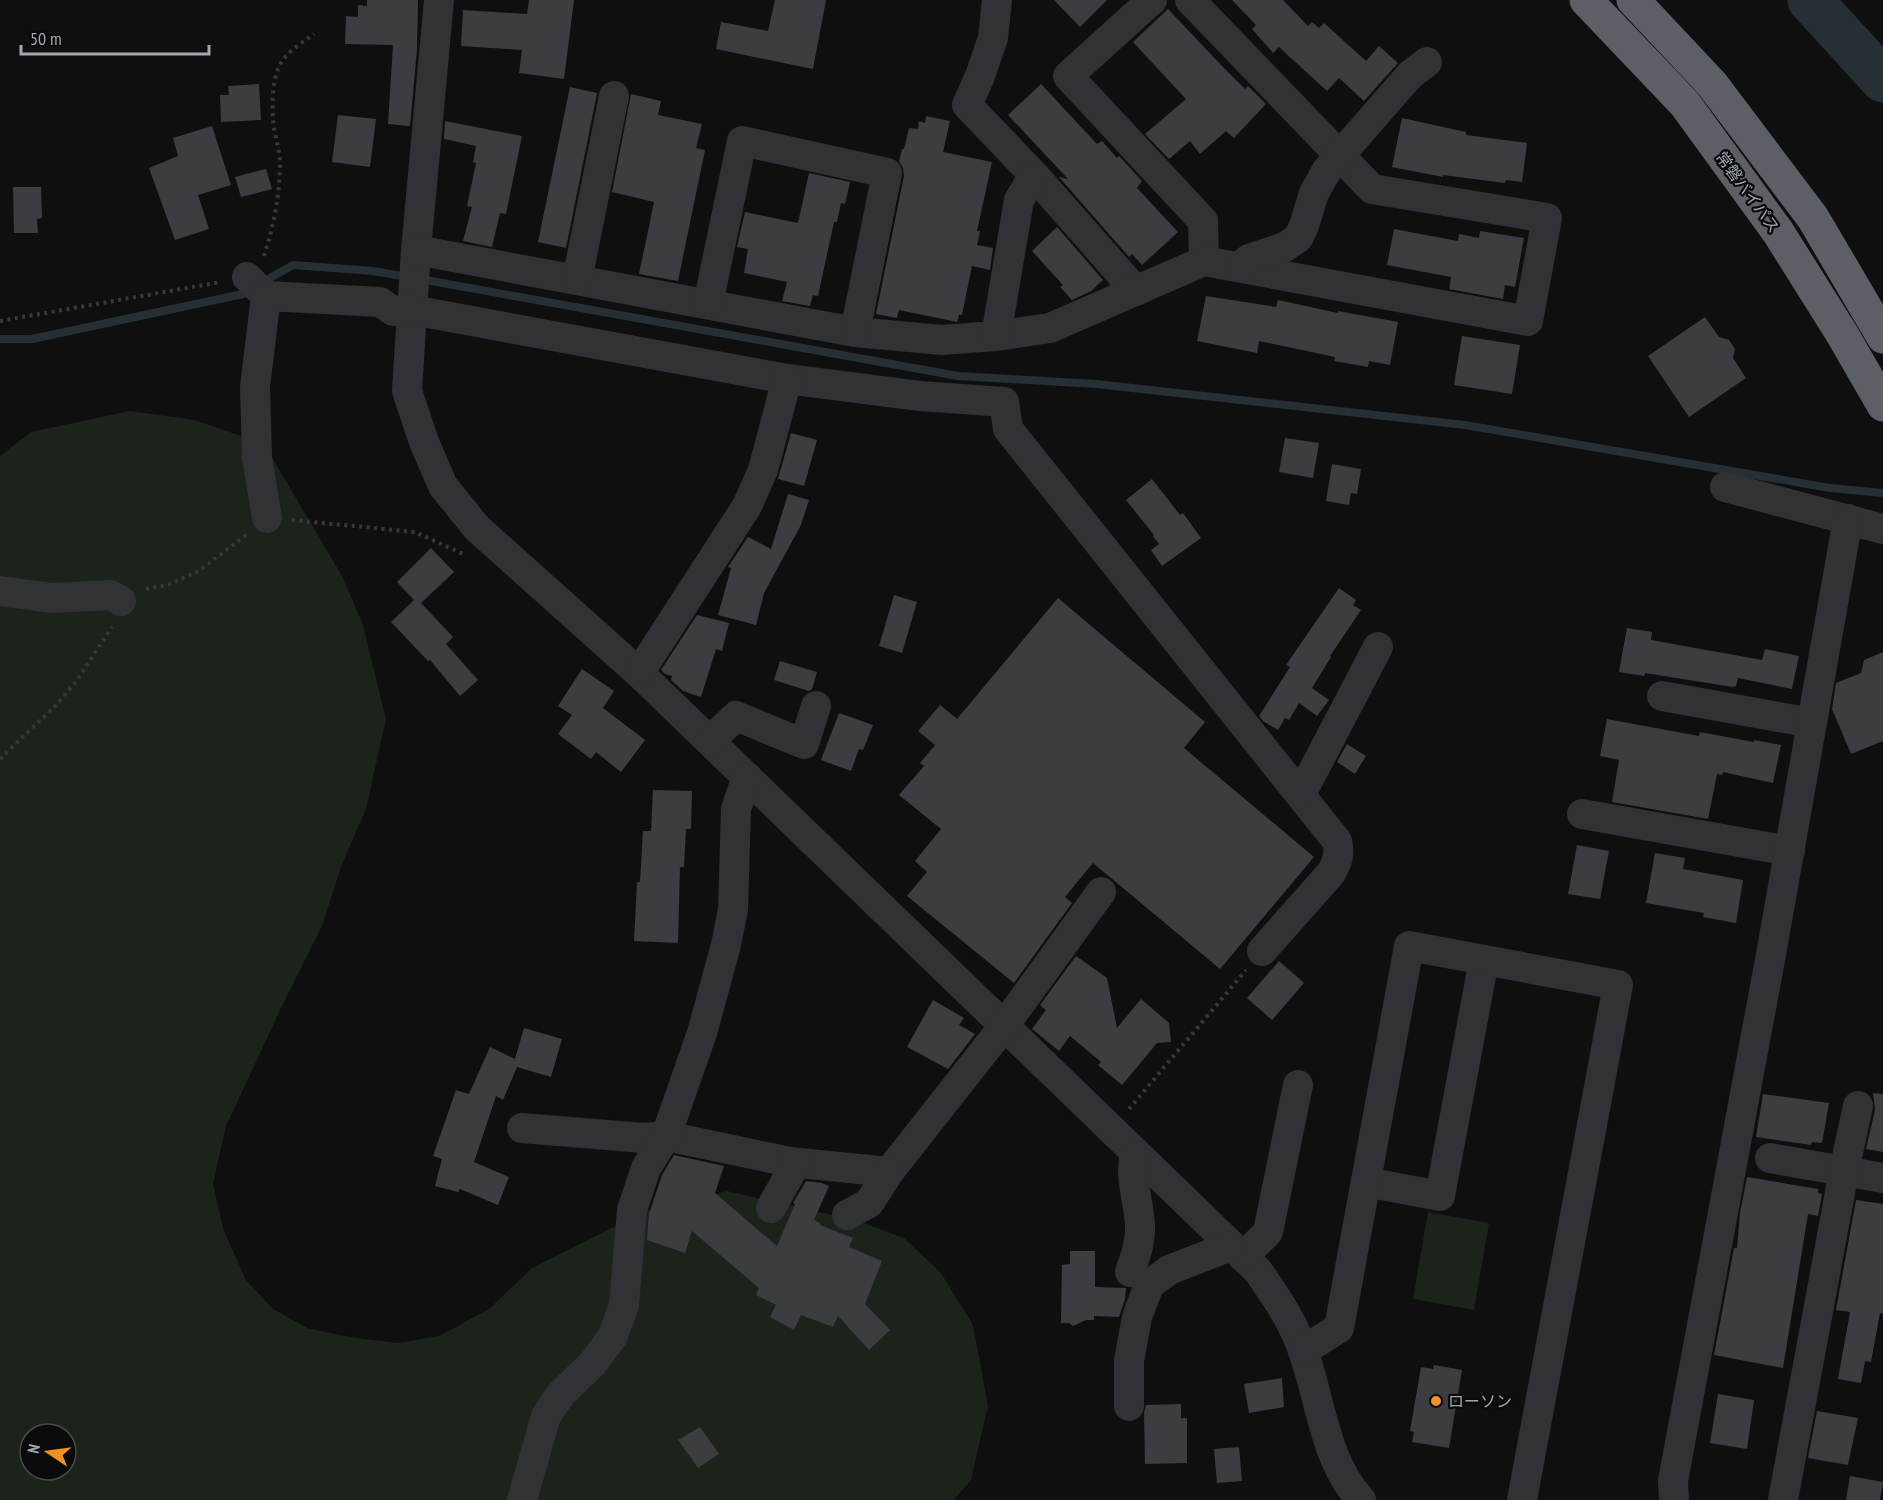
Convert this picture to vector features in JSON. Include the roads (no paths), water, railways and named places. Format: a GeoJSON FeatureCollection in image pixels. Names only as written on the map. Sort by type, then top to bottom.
{"type":"FeatureCollection","features":[{"type":"Feature","properties":{"kind":"highway","name":"常磐バイパス"},"geometry":{"type":"LineString","coordinates":[[1586,0],[1685,104],[1778,232],[1883,405]]}},
{"type":"Feature","properties":{"kind":"highway"},"geometry":{"type":"LineString","coordinates":[[1633,0],[1712,84],[1813,218],[1883,337]]}},
{"type":"Feature","properties":{"kind":"street"},"geometry":{"type":"LineString","coordinates":[[439,0],[416,250],[407,391],[424,442],[443,486],[477,528],[639,673],[1258,1271],[1291,1319],[1303,1351],[1332,1451],[1352,1490],[1361,1500]]}},
{"type":"Feature","properties":{"kind":"street"},"geometry":{"type":"LineString","coordinates":[[997,0],[993,38],[967,105],[1034,175],[1136,291]]}},
{"type":"Feature","properties":{"kind":"street"},"geometry":{"type":"LineString","coordinates":[[1152,0],[1068,76],[1203,221],[1204,261]]}},
{"type":"Feature","properties":{"kind":"street"},"geometry":{"type":"LineString","coordinates":[[416,250],[855,332],[942,340],[996,336],[1050,328],[1204,261],[1528,321],[1547,218],[1372,189],[1190,0]]}},
{"type":"Feature","properties":{"kind":"street"},"geometry":{"type":"LineString","coordinates":[[1239,267],[1249,259],[1285,247],[1298,238],[1319,183],[1339,155],[1410,75],[1427,62]]}},
{"type":"Feature","properties":{"kind":"street"},"geometry":{"type":"LineString","coordinates":[[577,280],[614,96]]}},
{"type":"Feature","properties":{"kind":"street"},"geometry":{"type":"LineString","coordinates":[[708,304],[742,141],[887,174],[855,332]]}},
{"type":"Feature","properties":{"kind":"street"},"geometry":{"type":"LineString","coordinates":[[996,336],[1019,200],[1034,175]]}},
{"type":"Feature","properties":{"kind":"street"},"geometry":{"type":"LineString","coordinates":[[267,518],[257,457],[256,286],[380,302],[393,311],[412,310],[787,379],[920,396],[1004,402],[1008,429],[1337,841],[1338,859],[1331,873],[1262,951]]}},
{"type":"Feature","properties":{"kind":"street"},"geometry":{"type":"LineString","coordinates":[[639,673],[747,506],[763,470],[787,379]]}},
{"type":"Feature","properties":{"kind":"street"},"geometry":{"type":"LineString","coordinates":[[1725,487],[1883,529]]}},
{"type":"Feature","properties":{"kind":"street"},"geometry":{"type":"LineString","coordinates":[[1674,1500],[1673,1481],[1790,851],[1848,519]]}},
{"type":"Feature","properties":{"kind":"street"},"geometry":{"type":"LineString","coordinates":[[0,591],[52,598],[110,595],[121,601]]}},
{"type":"Feature","properties":{"kind":"street"},"geometry":{"type":"LineString","coordinates":[[1301,794],[1378,647]]}},
{"type":"Feature","properties":{"kind":"street"},"geometry":{"type":"LineString","coordinates":[[1662,696],[1812,723]]}},
{"type":"Feature","properties":{"kind":"street"},"geometry":{"type":"LineString","coordinates":[[710,741],[736,716],[804,744],[816,706]]}},
{"type":"Feature","properties":{"kind":"street"},"geometry":{"type":"LineString","coordinates":[[522,1500],[546,1416],[561,1394],[579,1379],[613,1336],[624,1305],[632,1210],[646,1168],[666,1136],[702,1033],[726,945],[733,909],[736,809],[747,777]]}},
{"type":"Feature","properties":{"kind":"street"},"geometry":{"type":"LineString","coordinates":[[1582,814],[1790,851]]}},
{"type":"Feature","properties":{"kind":"street"},"geometry":{"type":"LineString","coordinates":[[847,1215],[870,1203],[889,1173],[1004,1026],[1101,892]]}},
{"type":"Feature","properties":{"kind":"street"},"geometry":{"type":"LineString","coordinates":[[1303,1351],[1339,1328],[1408,946],[1618,984],[1522,1500]]}},
{"type":"Feature","properties":{"kind":"street"},"geometry":{"type":"LineString","coordinates":[[1366,1182],[1440,1196],[1484,960]]}},
{"type":"Feature","properties":{"kind":"street"},"geometry":{"type":"LineString","coordinates":[[1129,1406],[1129,1361],[1137,1317],[1149,1285],[1169,1270],[1237,1251],[1268,1232],[1298,1085]]}},
{"type":"Feature","properties":{"kind":"street"},"geometry":{"type":"LineString","coordinates":[[1783,1500],[1858,1106]]}},
{"type":"Feature","properties":{"kind":"street"},"geometry":{"type":"LineString","coordinates":[[522,1128],[644,1138],[666,1136],[796,1163],[889,1173]]}},
{"type":"Feature","properties":{"kind":"street"},"geometry":{"type":"LineString","coordinates":[[1130,1272],[1139,1248],[1141,1228],[1132,1166],[1135,1154]]}},
{"type":"Feature","properties":{"kind":"street"},"geometry":{"type":"LineString","coordinates":[[1770,1158],[1883,1178]]}},
{"type":"Feature","properties":{"kind":"street"},"geometry":{"type":"LineString","coordinates":[[771,1208],[796,1163]]}},
{"type":"Feature","properties":{"kind":"waterway"},"geometry":{"type":"LineString","coordinates":[[1810,0],[1883,80]]}},
{"type":"Feature","properties":{"kind":"waterway"},"geometry":{"type":"LineString","coordinates":[[261,283],[293,265],[373,271],[408,277]]}},
{"type":"Feature","properties":{"kind":"waterway"},"geometry":{"type":"LineString","coordinates":[[420,279],[958,376],[1096,384],[1465,425],[1830,488],[1883,493]]}},
{"type":"Feature","properties":{"kind":"waterway"},"geometry":{"type":"LineString","coordinates":[[0,339],[32,339],[243,294],[251,289]]}},
{"type":"Feature","properties":{"kind":"place","name":"ローソン"},"geometry":{"type":"Point","coordinates":[1436,1401]}}]}
